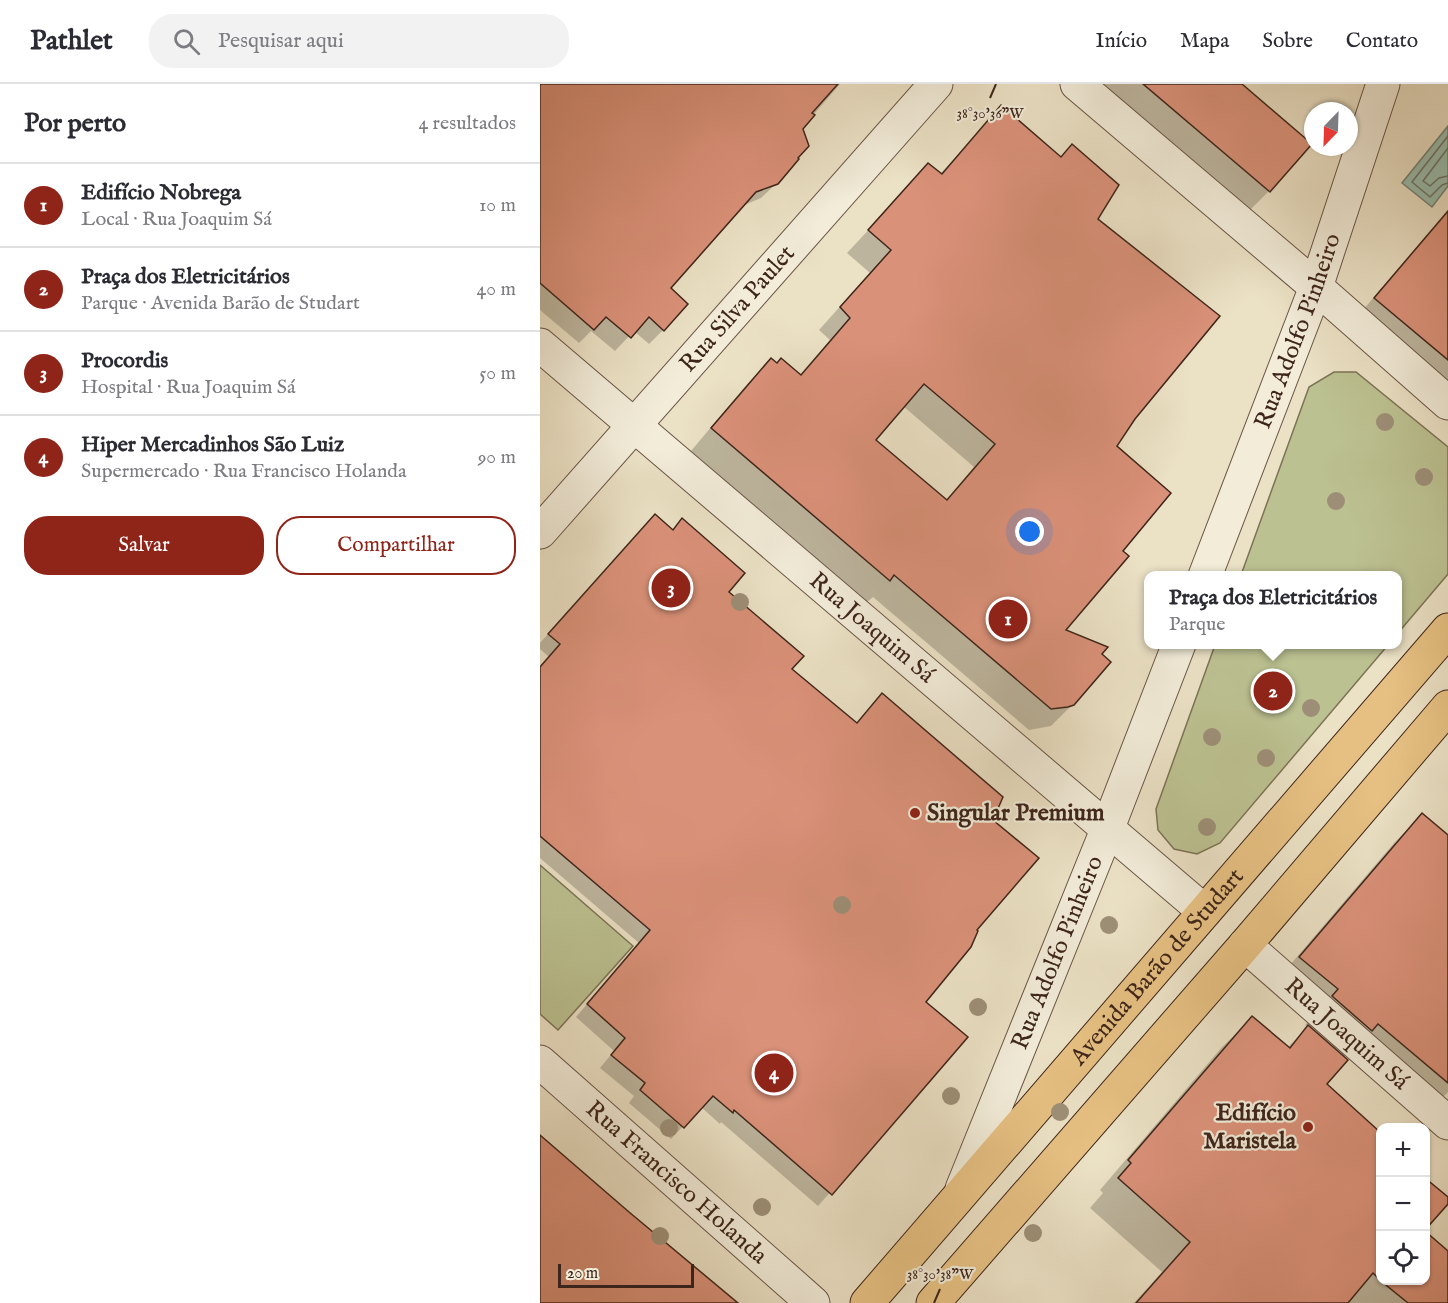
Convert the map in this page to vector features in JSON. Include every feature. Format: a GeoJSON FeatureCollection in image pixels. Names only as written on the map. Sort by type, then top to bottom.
{"type":"FeatureCollection","features":[{"type":"Feature","properties":{"kind":"main road","name":"Avenida Barão de Studart"},"geometry":{"type":"LineString","coordinates":[[867,1303],[1448,630]]}},
{"type":"Feature","properties":{"kind":"main road"},"geometry":{"type":"LineString","coordinates":[[933,1303],[1245,945],[1448,707]]}},
{"type":"Feature","properties":{"kind":"street","name":"Rua Silva Paulet"},"geometry":{"type":"LineString","coordinates":[[540,532],[936,84]]}},
{"type":"Feature","properties":{"kind":"street"},"geometry":{"type":"LineString","coordinates":[[1077,84],[1316,287],[1448,404]]}},
{"type":"Feature","properties":{"kind":"street","name":"Rua Adolfo Pinheiro"},"geometry":{"type":"LineString","coordinates":[[1207,571],[1316,287],[1383,84]]}},
{"type":"Feature","properties":{"kind":"street","name":"Rua Joaquim Sá"},"geometry":{"type":"LineString","coordinates":[[540,345],[1204,911]]}},
{"type":"Feature","properties":{"kind":"street","name":"Rua Adolfo Pinheiro"},"geometry":{"type":"LineString","coordinates":[[961,1192],[1177,649]]}},
{"type":"Feature","properties":{"kind":"street","name":"Rua Joaquim Sá"},"geometry":{"type":"LineString","coordinates":[[1245,945],[1448,1123]]}},
{"type":"Feature","properties":{"kind":"street","name":"Rua Francisco Holanda"},"geometry":{"type":"LineString","coordinates":[[540,1062],[813,1303]]}},
{"type":"Feature","properties":{"kind":"shaded area"},"geometry":{"type":"Polygon","coordinates":[[[1334,372],[1356,372],[1448,447],[1448,574],[1402,628],[1402,571],[1242,571],[1309,387],[1334,372]]]}},
{"type":"Feature","properties":{"kind":"shaded area"},"geometry":{"type":"Polygon","coordinates":[[[1214,649],[1385,649],[1220,843],[1197,854],[1174,849],[1158,830],[1156,809],[1214,649]]]}},
{"type":"Feature","properties":{"kind":"shaded area"},"geometry":{"type":"Polygon","coordinates":[[[540,865],[633,946],[558,1030],[540,1014],[540,865]]]}},
{"type":"Feature","properties":{"kind":"water"},"geometry":{"type":"Polygon","coordinates":[[[1448,126],[1448,186],[1432,207],[1402,183],[1448,126]]]}},
{"type":"Feature","properties":{"kind":"building"},"geometry":{"type":"Polygon","coordinates":[[[540,84],[838,84],[812,113],[815,115],[803,129],[809,146],[799,159],[778,184],[756,192],[671,288],[688,304],[664,331],[649,317],[631,338],[606,317],[594,330],[540,283],[540,84]]]}},
{"type":"Feature","properties":{"kind":"building"},"geometry":{"type":"Polygon","coordinates":[[[1143,84],[1242,84],[1304,137],[1304,153],[1270,192],[1143,84]]]}},
{"type":"Feature","properties":{"kind":"building"},"geometry":{"type":"Polygon","coordinates":[[[1001,105],[1061,157],[1072,144],[1119,185],[1098,219],[1220,316],[1135,419],[1117,446],[1171,493],[1123,551],[1129,556],[1066,630],[1108,647],[1102,654],[1111,662],[1074,705],[1068,707],[1051,709],[894,575],[890,581],[711,428],[771,358],[777,363],[781,358],[801,375],[850,318],[840,307],[891,250],[868,230],[928,163],[942,174],[1001,105]],[[924,384],[876,440],[947,500],[995,444],[924,384]]]}},
{"type":"Feature","properties":{"kind":"building"},"geometry":{"type":"Polygon","coordinates":[[[1448,211],[1448,360],[1374,298],[1448,211]]]}},
{"type":"Feature","properties":{"kind":"building"},"geometry":{"type":"Polygon","coordinates":[[[655,514],[673,530],[682,518],[745,573],[729,592],[804,656],[792,669],[857,723],[882,693],[1003,797],[993,820],[1039,858],[977,930],[971,947],[926,1002],[968,1037],[832,1195],[734,1110],[733,1113],[713,1096],[684,1128],[640,1090],[645,1083],[611,1055],[625,1038],[587,1004],[650,930],[540,836],[540,667],[560,644],[548,634],[655,514]]]}},
{"type":"Feature","properties":{"kind":"building"},"geometry":{"type":"Polygon","coordinates":[[[1422,813],[1448,835],[1448,1083],[1378,1024],[1372,1031],[1332,996],[1338,989],[1299,957],[1422,813]]]}},
{"type":"Feature","properties":{"kind":"building"},"geometry":{"type":"Polygon","coordinates":[[[1252,1016],[1290,1048],[1308,1025],[1348,1060],[1327,1084],[1376,1128],[1376,1276],[1373,1273],[1348,1303],[1136,1303],[1190,1242],[1118,1178],[1131,1163],[1128,1160],[1252,1016]]]}},
{"type":"Feature","properties":{"kind":"building"},"geometry":{"type":"Polygon","coordinates":[[[540,1135],[629,1212],[738,1303],[540,1303],[540,1135]]]}},
{"type":"Feature","properties":{"kind":"building"},"geometry":{"type":"Polygon","coordinates":[[[1430,1182],[1448,1197],[1448,1204],[1430,1224],[1430,1182]]]}},
{"type":"Feature","properties":{"kind":"building"},"geometry":{"type":"Polygon","coordinates":[[[1430,1235],[1448,1251],[1448,1303],[1408,1303],[1386,1285],[1430,1285],[1430,1235]]]}},
{"type":"Feature","properties":{"kind":"place","name":"Procordis"},"geometry":{"type":"Point","coordinates":[671,588]}},
{"type":"Feature","properties":{"kind":"place","name":"Edifício Nobrega"},"geometry":{"type":"Point","coordinates":[1008,619]}},
{"type":"Feature","properties":{"kind":"place","name":"Praça dos Eletricitários"},"geometry":{"type":"Point","coordinates":[1273,691]}},
{"type":"Feature","properties":{"kind":"place","name":"Singular Premium"},"geometry":{"type":"Point","coordinates":[915,813]}},
{"type":"Feature","properties":{"kind":"place","name":"Hiper Mercadinhos São Luiz"},"geometry":{"type":"Point","coordinates":[774,1073]}},
{"type":"Feature","properties":{"kind":"place","name":"Edifício Maristela"},"geometry":{"type":"Point","coordinates":[1308,1127]}}]}
